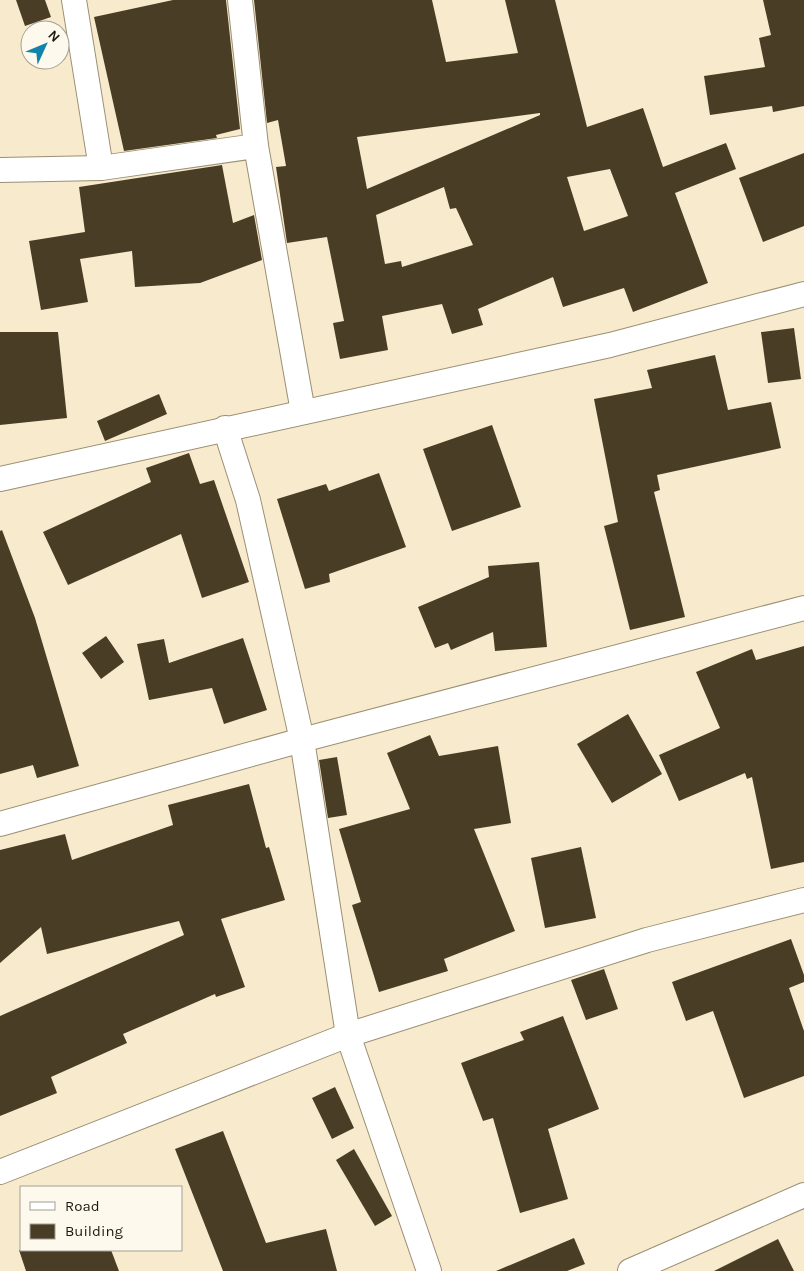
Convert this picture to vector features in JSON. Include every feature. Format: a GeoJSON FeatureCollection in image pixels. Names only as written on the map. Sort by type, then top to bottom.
{"type":"FeatureCollection","features":[{"type":"Feature","properties":{"kind":"street"},"geometry":{"type":"LineString","coordinates":[[74,0],[101,168]]}},
{"type":"Feature","properties":{"kind":"street"},"geometry":{"type":"LineString","coordinates":[[240,0],[256,146],[303,412]]}},
{"type":"Feature","properties":{"kind":"street"},"geometry":{"type":"LineString","coordinates":[[0,170],[101,168],[256,146]]}},
{"type":"Feature","properties":{"kind":"street"},"geometry":{"type":"LineString","coordinates":[[0,479],[225,428],[610,345],[804,294]]}},
{"type":"Feature","properties":{"kind":"street"},"geometry":{"type":"LineString","coordinates":[[225,428],[248,500],[302,740],[348,1035],[404,1202],[430,1271]]}},
{"type":"Feature","properties":{"kind":"street"},"geometry":{"type":"LineString","coordinates":[[0,824],[302,740],[804,608]]}},
{"type":"Feature","properties":{"kind":"street"},"geometry":{"type":"LineString","coordinates":[[0,1172],[348,1035],[647,940],[804,900]]}},
{"type":"Feature","properties":{"kind":"street"},"geometry":{"type":"LineString","coordinates":[[630,1271],[804,1195]]}},
{"type":"Feature","properties":{"kind":"building"},"geometry":{"type":"Polygon","coordinates":[[[16,0],[45,0],[51,17],[42,20],[23,20],[16,0]]]}},
{"type":"Feature","properties":{"kind":"building"},"geometry":{"type":"Polygon","coordinates":[[[173,0],[226,0],[240,129],[216,135],[217,138],[124,151],[94,17],[173,0]]]}},
{"type":"Feature","properties":{"kind":"building"},"geometry":{"type":"Polygon","coordinates":[[[254,0],[432,0],[446,62],[518,53],[505,0],[555,0],[587,127],[643,108],[663,167],[726,143],[736,169],[675,193],[708,283],[633,312],[624,288],[563,307],[553,277],[478,309],[483,325],[452,334],[442,304],[382,316],[388,350],[340,359],[333,323],[344,321],[327,237],[287,243],[276,167],[286,166],[278,120],[267,123],[254,0]],[[540,113],[357,137],[367,189],[540,115],[540,113]],[[610,169],[567,177],[584,231],[628,216],[610,169]],[[444,187],[376,215],[385,264],[401,261],[402,267],[473,245],[456,208],[450,209],[444,187]]]}},
{"type":"Feature","properties":{"kind":"building"},"geometry":{"type":"Polygon","coordinates":[[[763,0],[804,0],[804,106],[773,112],[772,106],[710,115],[704,76],[765,67],[759,38],[771,35],[763,0]]]}},
{"type":"Feature","properties":{"kind":"building"},"geometry":{"type":"Polygon","coordinates":[[[804,153],[804,226],[763,242],[739,178],[804,153]]]}},
{"type":"Feature","properties":{"kind":"building"},"geometry":{"type":"Polygon","coordinates":[[[222,165],[233,223],[254,215],[262,260],[200,283],[135,287],[132,251],[80,259],[88,302],[41,310],[29,241],[85,232],[79,187],[222,165]]]}},
{"type":"Feature","properties":{"kind":"building"},"geometry":{"type":"Polygon","coordinates":[[[794,328],[801,379],[768,383],[761,332],[794,328]]]}},
{"type":"Feature","properties":{"kind":"building"},"geometry":{"type":"Polygon","coordinates":[[[0,332],[58,332],[67,418],[0,425],[0,332]]]}},
{"type":"Feature","properties":{"kind":"building"},"geometry":{"type":"Polygon","coordinates":[[[715,355],[728,410],[771,402],[781,448],[657,475],[660,490],[654,492],[685,617],[630,630],[604,526],[618,522],[594,399],[652,388],[647,370],[715,355]]]}},
{"type":"Feature","properties":{"kind":"building"},"geometry":{"type":"Polygon","coordinates":[[[159,394],[167,414],[105,441],[97,421],[159,394]]]}},
{"type":"Feature","properties":{"kind":"building"},"geometry":{"type":"Polygon","coordinates":[[[492,425],[521,507],[452,531],[423,449],[492,425]]]}},
{"type":"Feature","properties":{"kind":"building"},"geometry":{"type":"Polygon","coordinates":[[[189,453],[200,484],[214,480],[249,582],[202,598],[181,534],[68,585],[43,532],[151,482],[146,468],[189,453]]]}},
{"type":"Feature","properties":{"kind":"building"},"geometry":{"type":"Polygon","coordinates":[[[379,473],[406,547],[329,574],[330,582],[305,589],[277,499],[326,484],[329,491],[379,473]]]}},
{"type":"Feature","properties":{"kind":"building"},"geometry":{"type":"Polygon","coordinates":[[[2,530],[35,618],[79,766],[37,778],[33,765],[0,774],[0,531],[2,530]]]}},
{"type":"Feature","properties":{"kind":"building"},"geometry":{"type":"Polygon","coordinates":[[[539,562],[547,647],[495,651],[493,632],[451,650],[448,643],[435,648],[418,607],[489,577],[488,566],[539,562]]]}},
{"type":"Feature","properties":{"kind":"building"},"geometry":{"type":"Polygon","coordinates":[[[106,636],[124,662],[101,679],[82,653],[106,636]]]}},
{"type":"Feature","properties":{"kind":"building"},"geometry":{"type":"Polygon","coordinates":[[[243,638],[267,710],[224,724],[212,688],[149,700],[137,644],[164,639],[169,663],[243,638]]]}},
{"type":"Feature","properties":{"kind":"building"},"geometry":{"type":"Polygon","coordinates":[[[804,646],[804,862],[771,869],[752,777],[747,779],[745,773],[679,801],[659,755],[720,728],[696,672],[752,649],[756,660],[804,646]]]}},
{"type":"Feature","properties":{"kind":"building"},"geometry":{"type":"Polygon","coordinates":[[[628,714],[662,774],[612,803],[577,744],[628,714]]]}},
{"type":"Feature","properties":{"kind":"building"},"geometry":{"type":"Polygon","coordinates":[[[430,735],[439,756],[498,746],[511,823],[474,829],[515,931],[444,959],[448,971],[379,992],[352,905],[361,902],[339,829],[410,809],[387,753],[430,735]]]}},
{"type":"Feature","properties":{"kind":"building"},"geometry":{"type":"Polygon","coordinates":[[[337,757],[347,815],[328,818],[319,760],[337,757]]]}},
{"type":"Feature","properties":{"kind":"building"},"geometry":{"type":"Polygon","coordinates":[[[249,784],[266,848],[269,847],[285,900],[221,919],[245,987],[216,997],[215,994],[123,1034],[127,1043],[51,1077],[57,1093],[0,1116],[0,1016],[184,935],[179,921],[47,954],[41,927],[0,963],[0,850],[65,834],[72,860],[173,825],[168,805],[249,784]]]}},
{"type":"Feature","properties":{"kind":"building"},"geometry":{"type":"Polygon","coordinates":[[[581,847],[596,918],[545,928],[531,858],[581,847]]]}},
{"type":"Feature","properties":{"kind":"building"},"geometry":{"type":"Polygon","coordinates":[[[791,939],[804,975],[804,982],[789,988],[804,1031],[804,1076],[744,1098],[713,1011],[686,1021],[672,982],[791,939]]]}},
{"type":"Feature","properties":{"kind":"building"},"geometry":{"type":"Polygon","coordinates":[[[604,969],[618,1009],[586,1020],[571,980],[604,969]]]}},
{"type":"Feature","properties":{"kind":"building"},"geometry":{"type":"Polygon","coordinates":[[[563,1016],[599,1109],[548,1129],[568,1199],[520,1213],[493,1118],[483,1121],[461,1063],[524,1040],[520,1032],[563,1016]]]}},
{"type":"Feature","properties":{"kind":"building"},"geometry":{"type":"Polygon","coordinates":[[[335,1087],[354,1128],[332,1139],[312,1098],[335,1087]]]}},
{"type":"Feature","properties":{"kind":"building"},"geometry":{"type":"Polygon","coordinates":[[[223,1131],[266,1243],[326,1229],[337,1271],[223,1271],[175,1149],[223,1131]]]}},
{"type":"Feature","properties":{"kind":"building"},"geometry":{"type":"Polygon","coordinates":[[[354,1149],[392,1216],[375,1226],[336,1160],[354,1149]]]}},
{"type":"Feature","properties":{"kind":"building"},"geometry":{"type":"Polygon","coordinates":[[[574,1238],[585,1264],[567,1271],[496,1271],[574,1238]]]}},
{"type":"Feature","properties":{"kind":"building"},"geometry":{"type":"Polygon","coordinates":[[[778,1239],[794,1271],[714,1271],[778,1239]]]}},
{"type":"Feature","properties":{"kind":"building"},"geometry":{"type":"Polygon","coordinates":[[[19,1250],[111,1251],[119,1271],[26,1271],[19,1250]]]}}]}
